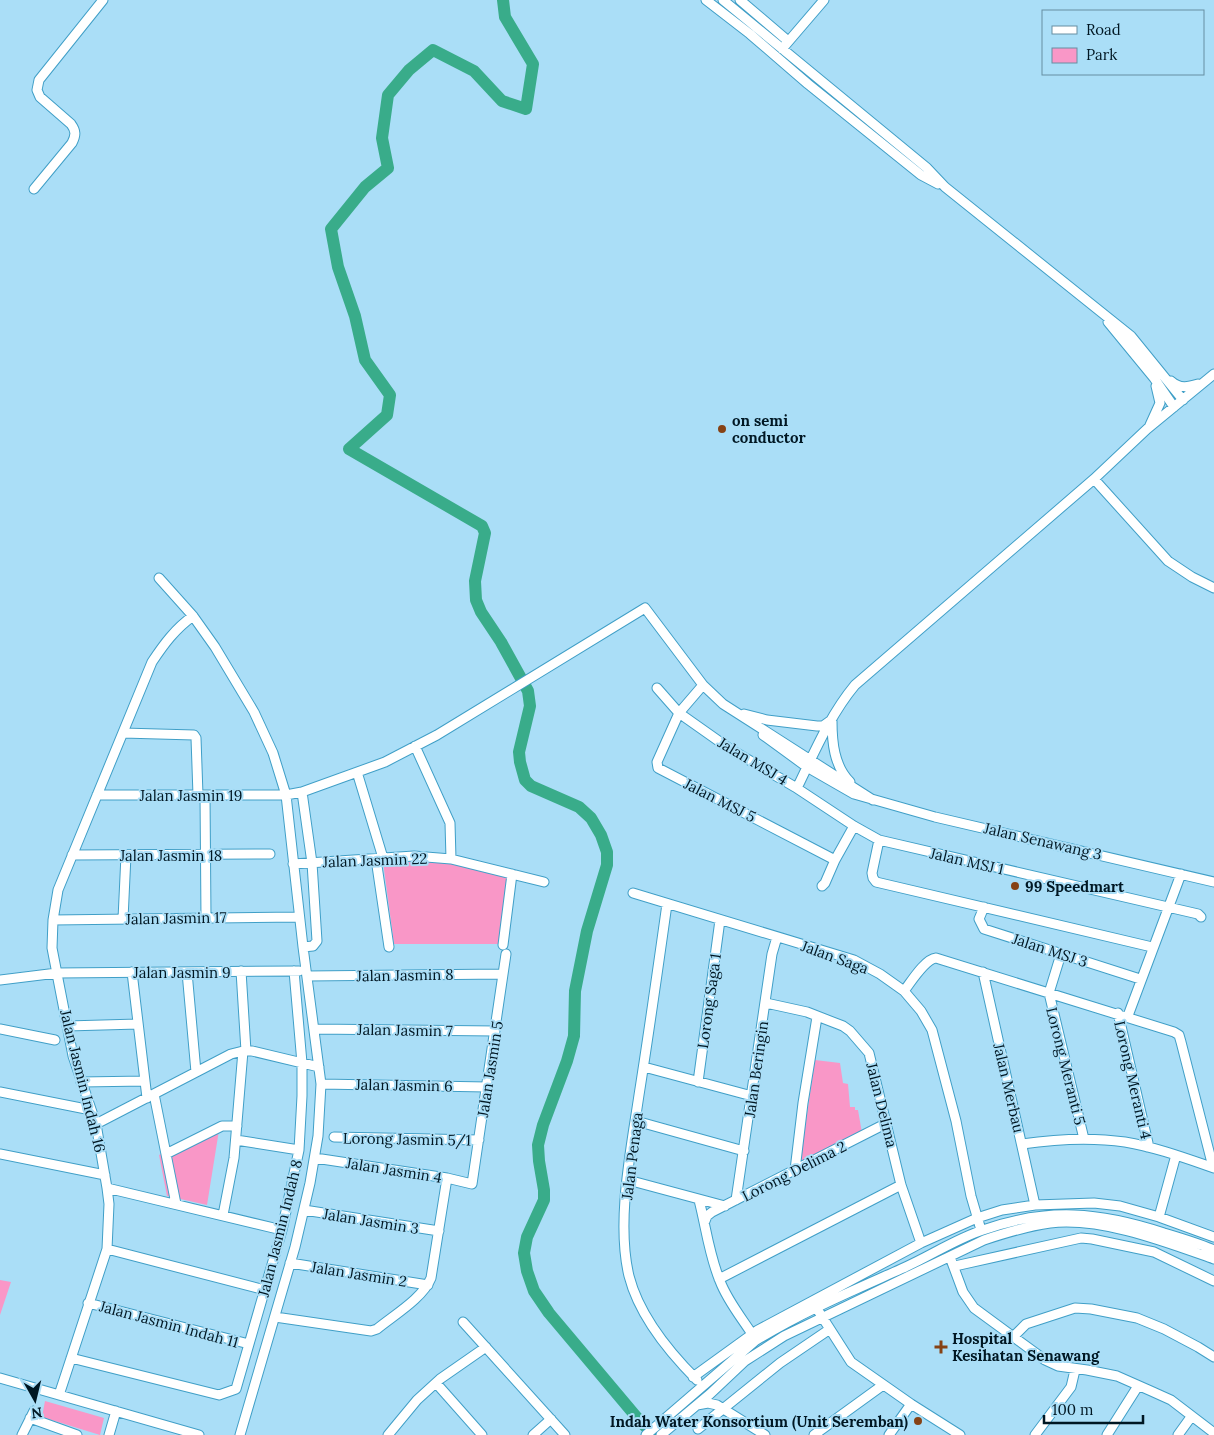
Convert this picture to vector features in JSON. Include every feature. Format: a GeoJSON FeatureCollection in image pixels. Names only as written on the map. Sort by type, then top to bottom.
{"type":"FeatureCollection","features":[{"type":"Feature","properties":{"kind":"street"},"geometry":{"type":"LineString","coordinates":[[34,189],[72,143],[75,136],[75,129],[72,124],[40,97],[38,90],[39,80],[103,0]]}},
{"type":"Feature","properties":{"kind":"street"},"geometry":{"type":"LineString","coordinates":[[706,0],[750,34]]}},
{"type":"Feature","properties":{"kind":"street"},"geometry":{"type":"LineString","coordinates":[[711,0],[808,84],[921,175],[945,187]]}},
{"type":"Feature","properties":{"kind":"street"},"geometry":{"type":"LineString","coordinates":[[740,0],[785,45],[927,168],[945,187],[1131,336],[1183,400]]}},
{"type":"Feature","properties":{"kind":"street"},"geometry":{"type":"LineString","coordinates":[[785,45],[824,0]]}},
{"type":"Feature","properties":{"kind":"street"},"geometry":{"type":"LineString","coordinates":[[724,1],[785,45]]}},
{"type":"Feature","properties":{"kind":"street"},"geometry":{"type":"LineString","coordinates":[[1099,310],[1154,378],[1174,407]]}},
{"type":"Feature","properties":{"kind":"street"},"geometry":{"type":"LineString","coordinates":[[1154,363],[1174,384],[1181,387],[1188,387],[1205,381]]}},
{"type":"Feature","properties":{"kind":"street"},"geometry":{"type":"LineString","coordinates":[[797,788],[844,698],[854,685],[1030,534],[1147,429],[1214,374]]}},
{"type":"Feature","properties":{"kind":"street"},"geometry":{"type":"LineString","coordinates":[[1147,429],[1157,412],[1160,402],[1154,378]]}},
{"type":"Feature","properties":{"kind":"street"},"geometry":{"type":"LineString","coordinates":[[1094,478],[1168,561],[1192,577],[1214,588]]}},
{"type":"Feature","properties":{"kind":"street"},"geometry":{"type":"LineString","coordinates":[[159,578],[193,616],[215,647],[254,712],[273,753],[286,795],[299,917],[321,1084],[315,1158],[304,1210],[240,1435]]}},
{"type":"Feature","properties":{"kind":"street","name":"Jalan Jasmin 19"},"geometry":{"type":"LineString","coordinates":[[97,795],[286,795],[302,792],[384,762],[437,735],[645,608],[703,684]]}},
{"type":"Feature","properties":{"kind":"street","name":"Jalan Jasmin Indah 16"},"geometry":{"type":"LineString","coordinates":[[59,1395],[107,1249],[109,1204],[96,1124],[73,1056],[52,948],[53,920],[58,890],[152,662],[166,640],[179,626],[193,616]]}},
{"type":"Feature","properties":{"kind":"street"},"geometry":{"type":"LineString","coordinates":[[680,713],[703,684],[723,704],[747,720],[757,731],[809,763]]}},
{"type":"Feature","properties":{"kind":"street","name":"Jalan MSJ 4"},"geometry":{"type":"LineString","coordinates":[[658,688],[680,713],[730,749],[797,788],[854,826],[879,840]]}},
{"type":"Feature","properties":{"kind":"street"},"geometry":{"type":"LineString","coordinates":[[723,704],[745,714],[767,720],[823,726],[832,720]]}},
{"type":"Feature","properties":{"kind":"street","name":"Jalan MSJ 5"},"geometry":{"type":"LineString","coordinates":[[680,713],[657,762],[658,768],[836,860]]}},
{"type":"Feature","properties":{"kind":"street"},"geometry":{"type":"LineString","coordinates":[[832,720],[832,739],[839,764],[844,776],[857,789]]}},
{"type":"Feature","properties":{"kind":"street"},"geometry":{"type":"LineString","coordinates":[[122,733],[194,735],[196,738],[205,854],[206,918]]}},
{"type":"Feature","properties":{"kind":"street"},"geometry":{"type":"LineString","coordinates":[[415,746],[450,822],[451,859]]}},
{"type":"Feature","properties":{"kind":"street","name":"Jalan Senawang 3"},"geometry":{"type":"LineString","coordinates":[[809,763],[857,789],[873,800]]}},
{"type":"Feature","properties":{"kind":"street","name":"Jalan Senawang 3"},"geometry":{"type":"LineString","coordinates":[[809,763],[854,794],[873,800],[935,817],[1214,882]]}},
{"type":"Feature","properties":{"kind":"street"},"geometry":{"type":"LineString","coordinates":[[358,772],[380,858],[389,947]]}},
{"type":"Feature","properties":{"kind":"street"},"geometry":{"type":"LineString","coordinates":[[302,792],[312,863],[317,941],[313,946],[303,947]]}},
{"type":"Feature","properties":{"kind":"street"},"geometry":{"type":"LineString","coordinates":[[822,886],[854,826]]}},
{"type":"Feature","properties":{"kind":"street"},"geometry":{"type":"LineString","coordinates":[[879,840],[872,873],[872,878],[876,882],[1152,947]]}},
{"type":"Feature","properties":{"kind":"street","name":"Jalan MSJ 1"},"geometry":{"type":"LineString","coordinates":[[879,840],[1198,914],[1201,917]]}},
{"type":"Feature","properties":{"kind":"street","name":"Jalan Jasmin 18"},"geometry":{"type":"LineString","coordinates":[[72,855],[270,854]]}},
{"type":"Feature","properties":{"kind":"street"},"geometry":{"type":"LineString","coordinates":[[124,919],[126,855]]}},
{"type":"Feature","properties":{"kind":"street","name":"Jalan Jasmin 22"},"geometry":{"type":"LineString","coordinates":[[293,864],[414,856],[451,859],[544,882]]}},
{"type":"Feature","properties":{"kind":"street","name":"Jalan Jasmin 5"},"geometry":{"type":"LineString","coordinates":[[472,1184],[496,1031],[512,874]]}},
{"type":"Feature","properties":{"kind":"street"},"geometry":{"type":"LineString","coordinates":[[1128,1013],[1181,874]]}},
{"type":"Feature","properties":{"kind":"street","name":"Jalan Saga"},"geometry":{"type":"LineString","coordinates":[[633,894],[854,960],[880,974],[904,991],[921,1011],[932,1030],[956,1121],[981,1230]]}},
{"type":"Feature","properties":{"kind":"street","name":"Jalan Penaga"},"geometry":{"type":"LineString","coordinates":[[667,904],[628,1180],[625,1235],[626,1259],[636,1295],[648,1319],[667,1345],[702,1386]]}},
{"type":"Feature","properties":{"kind":"street","name":"Jalan MSJ 3"},"geometry":{"type":"LineString","coordinates":[[984,906],[979,919],[984,929],[1140,979]]}},
{"type":"Feature","properties":{"kind":"street","name":"Jalan Jasmin 17"},"geometry":{"type":"LineString","coordinates":[[53,920],[299,917]]}},
{"type":"Feature","properties":{"kind":"street","name":"Lorong Saga 1"},"geometry":{"type":"LineString","coordinates":[[698,1082],[720,920]]}},
{"type":"Feature","properties":{"kind":"street","name":"Jalan Beringin"},"geometry":{"type":"LineString","coordinates":[[736,1200],[772,954],[777,937]]}},
{"type":"Feature","properties":{"kind":"street"},"geometry":{"type":"LineString","coordinates":[[1049,993],[1061,954]]}},
{"type":"Feature","properties":{"kind":"street"},"geometry":{"type":"LineString","coordinates":[[904,991],[931,959],[936,958],[1174,1032],[1179,1035],[1213,1167]]}},
{"type":"Feature","properties":{"kind":"street"},"geometry":{"type":"LineString","coordinates":[[223,1215],[234,1158],[244,1051],[241,971]]}},
{"type":"Feature","properties":{"kind":"street","name":"Jalan Jasmin 9"},"geometry":{"type":"LineString","coordinates":[[0,980],[57,973],[294,971],[307,974]]}},
{"type":"Feature","properties":{"kind":"street","name":"Jalan Jasmin Indah 8"},"geometry":{"type":"LineString","coordinates":[[71,1358],[219,1395],[236,1389],[282,1230],[299,1150],[302,1063],[294,971]]}},
{"type":"Feature","properties":{"kind":"street"},"geometry":{"type":"LineString","coordinates":[[132,972],[145,1081],[166,1154],[176,1204]]}},
{"type":"Feature","properties":{"kind":"street"},"geometry":{"type":"LineString","coordinates":[[187,972],[196,1072]]}},
{"type":"Feature","properties":{"kind":"street","name":"Jalan Merbau"},"geometry":{"type":"LineString","coordinates":[[983,972],[1035,1204]]}},
{"type":"Feature","properties":{"kind":"street","name":"Jalan Jasmin 8"},"geometry":{"type":"LineString","coordinates":[[307,974],[503,974]]}},
{"type":"Feature","properties":{"kind":"street","name":"Lorong Meranti 5"},"geometry":{"type":"LineString","coordinates":[[1049,993],[1084,1139]]}},
{"type":"Feature","properties":{"kind":"street","name":"Jalan Delima"},"geometry":{"type":"LineString","coordinates":[[766,1002],[807,1012],[833,1021],[850,1031],[870,1053],[885,1124],[901,1185],[921,1243]]}},
{"type":"Feature","properties":{"kind":"street","name":"Lorong Meranti 4"},"geometry":{"type":"LineString","coordinates":[[1118,1014],[1148,1143],[1147,1147]]}},
{"type":"Feature","properties":{"kind":"street"},"geometry":{"type":"LineString","coordinates":[[795,1170],[817,1016]]}},
{"type":"Feature","properties":{"kind":"street"},"geometry":{"type":"LineString","coordinates":[[67,1026],[138,1024]]}},
{"type":"Feature","properties":{"kind":"street"},"geometry":{"type":"LineString","coordinates":[[0,1029],[55,1040]]}},
{"type":"Feature","properties":{"kind":"street","name":"Jalan Jasmin 7"},"geometry":{"type":"LineString","coordinates":[[315,1029],[496,1031]]}},
{"type":"Feature","properties":{"kind":"street"},"geometry":{"type":"LineString","coordinates":[[96,1124],[231,1054],[244,1051],[319,1067]]}},
{"type":"Feature","properties":{"kind":"street"},"geometry":{"type":"LineString","coordinates":[[644,1067],[752,1096]]}},
{"type":"Feature","properties":{"kind":"street"},"geometry":{"type":"LineString","coordinates":[[81,1082],[145,1081]]}},
{"type":"Feature","properties":{"kind":"street","name":"Jalan Jasmin 6"},"geometry":{"type":"LineString","coordinates":[[321,1084],[487,1087]]}},
{"type":"Feature","properties":{"kind":"street"},"geometry":{"type":"LineString","coordinates":[[0,1092],[91,1110]]}},
{"type":"Feature","properties":{"kind":"street"},"geometry":{"type":"LineString","coordinates":[[636,1121],[744,1151]]}},
{"type":"Feature","properties":{"kind":"street","name":"Lorong Delima 2"},"geometry":{"type":"LineString","coordinates":[[705,1221],[712,1212],[885,1124]]}},
{"type":"Feature","properties":{"kind":"street"},"geometry":{"type":"LineString","coordinates":[[166,1154],[222,1126],[237,1126]]}},
{"type":"Feature","properties":{"kind":"street","name":"Lorong Jasmin 5/1"},"geometry":{"type":"LineString","coordinates":[[334,1137],[479,1140]]}},
{"type":"Feature","properties":{"kind":"street"},"geometry":{"type":"LineString","coordinates":[[1022,1144],[1048,1140],[1084,1139],[1124,1142],[1213,1167]]}},
{"type":"Feature","properties":{"kind":"street"},"geometry":{"type":"LineString","coordinates":[[236,1140],[299,1150]]}},
{"type":"Feature","properties":{"kind":"street"},"geometry":{"type":"LineString","coordinates":[[0,1154],[105,1175]]}},
{"type":"Feature","properties":{"kind":"street"},"geometry":{"type":"LineString","coordinates":[[1159,1217],[1176,1156]]}},
{"type":"Feature","properties":{"kind":"street","name":"Jalan Jasmin 4"},"geometry":{"type":"LineString","coordinates":[[315,1158],[448,1178],[472,1184]]}},
{"type":"Feature","properties":{"kind":"street"},"geometry":{"type":"LineString","coordinates":[[275,1317],[371,1331],[377,1329],[421,1293],[432,1278],[448,1178]]}},
{"type":"Feature","properties":{"kind":"street"},"geometry":{"type":"LineString","coordinates":[[628,1180],[725,1206]]}},
{"type":"Feature","properties":{"kind":"street"},"geometry":{"type":"LineString","coordinates":[[719,1279],[901,1185]]}},
{"type":"Feature","properties":{"kind":"street"},"geometry":{"type":"LineString","coordinates":[[107,1188],[282,1230]]}},
{"type":"Feature","properties":{"kind":"street"},"geometry":{"type":"LineString","coordinates":[[699,1200],[705,1221],[711,1257],[719,1279],[752,1334]]}},
{"type":"Feature","properties":{"kind":"street"},"geometry":{"type":"LineString","coordinates":[[693,1377],[752,1334],[921,1243],[977,1218],[1007,1209],[1035,1204],[1094,1203],[1120,1206],[1159,1217],[1214,1237]]}},
{"type":"Feature","properties":{"kind":"street","name":"Jalan Jasmin 3"},"geometry":{"type":"LineString","coordinates":[[304,1210],[439,1231]]}},
{"type":"Feature","properties":{"kind":"street"},"geometry":{"type":"LineString","coordinates":[[663,1430],[702,1386],[756,1341],[816,1307],[925,1258],[981,1230],[1030,1216],[1057,1214],[1088,1215],[1141,1226],[1214,1250]]}},
{"type":"Feature","properties":{"kind":"street"},"geometry":{"type":"LineString","coordinates":[[646,1435],[663,1430],[719,1386],[745,1361],[784,1336],[984,1240],[1009,1232],[1051,1223],[1092,1224],[1129,1231],[1214,1259]]}},
{"type":"Feature","properties":{"kind":"street"},"geometry":{"type":"LineString","coordinates":[[955,1266],[1081,1238],[1154,1252],[1214,1281]]}},
{"type":"Feature","properties":{"kind":"street"},"geometry":{"type":"LineString","coordinates":[[107,1249],[265,1290]]}},
{"type":"Feature","properties":{"kind":"street"},"geometry":{"type":"LineString","coordinates":[[950,1257],[955,1266],[963,1292],[974,1308],[1045,1360],[1058,1366],[1075,1370],[1087,1370],[1117,1376],[1171,1400],[1214,1433]]}},
{"type":"Feature","properties":{"kind":"street","name":"Jalan Jasmin 2"},"geometry":{"type":"LineString","coordinates":[[290,1263],[428,1285]]}},
{"type":"Feature","properties":{"kind":"street","name":"Jalan Jasmin Indah 11"},"geometry":{"type":"LineString","coordinates":[[88,1303],[249,1344]]}},
{"type":"Feature","properties":{"kind":"street"},"geometry":{"type":"LineString","coordinates":[[816,1307],[851,1362],[911,1404],[960,1435]]}},
{"type":"Feature","properties":{"kind":"street"},"geometry":{"type":"LineString","coordinates":[[1014,1336],[1026,1324],[1075,1308],[1091,1309],[1137,1318],[1164,1329],[1214,1357]]}},
{"type":"Feature","properties":{"kind":"street"},"geometry":{"type":"LineString","coordinates":[[463,1322],[565,1435]]}},
{"type":"Feature","properties":{"kind":"street"},"geometry":{"type":"LineString","coordinates":[[698,1429],[780,1363],[830,1329]]}},
{"type":"Feature","properties":{"kind":"street"},"geometry":{"type":"LineString","coordinates":[[388,1435],[417,1400],[436,1383],[486,1347]]}},
{"type":"Feature","properties":{"kind":"street"},"geometry":{"type":"LineString","coordinates":[[1035,1435],[1071,1387],[1075,1370]]}},
{"type":"Feature","properties":{"kind":"street"},"geometry":{"type":"LineString","coordinates":[[0,1378],[199,1435]]}},
{"type":"Feature","properties":{"kind":"street"},"geometry":{"type":"LineString","coordinates":[[436,1383],[482,1435]]}},
{"type":"Feature","properties":{"kind":"street"},"geometry":{"type":"LineString","coordinates":[[814,1435],[883,1384]]}},
{"type":"Feature","properties":{"kind":"street"},"geometry":{"type":"LineString","coordinates":[[719,1386],[718,1400],[724,1408]]}},
{"type":"Feature","properties":{"kind":"street"},"geometry":{"type":"LineString","coordinates":[[1106,1435],[1138,1386]]}},
{"type":"Feature","properties":{"kind":"street"},"geometry":{"type":"LineString","coordinates":[[696,1405],[708,1403],[724,1408],[765,1435]]}},
{"type":"Feature","properties":{"kind":"street"},"geometry":{"type":"LineString","coordinates":[[889,1435],[911,1404]]}},
{"type":"Feature","properties":{"kind":"street"},"geometry":{"type":"LineString","coordinates":[[109,1435],[116,1411]]}},
{"type":"Feature","properties":{"kind":"street"},"geometry":{"type":"LineString","coordinates":[[22,1435],[32,1415],[77,1435]]}},
{"type":"Feature","properties":{"kind":"street"},"geometry":{"type":"LineString","coordinates":[[1178,1435],[1191,1416]]}},
{"type":"Feature","properties":{"kind":"street"},"geometry":{"type":"LineString","coordinates":[[533,1435],[552,1419]]}},
{"type":"Feature","properties":{"kind":"street"},"geometry":{"type":"LineString","coordinates":[[395,1427],[402,1435]]}},
{"type":"Feature","properties":{"kind":"green space"},"geometry":{"type":"Polygon","coordinates":[[[383,862],[449,862],[509,876],[500,944],[394,944],[383,862]]]}},
{"type":"Feature","properties":{"kind":"green space"},"geometry":{"type":"Polygon","coordinates":[[[815,1060],[840,1063],[843,1083],[848,1084],[850,1107],[855,1107],[855,1110],[858,1110],[862,1133],[799,1168],[815,1060]]]}},
{"type":"Feature","properties":{"kind":"green space"},"geometry":{"type":"Polygon","coordinates":[[[220,1124],[207,1205],[167,1196],[159,1155],[220,1124]]]}},
{"type":"Feature","properties":{"kind":"green space"},"geometry":{"type":"Polygon","coordinates":[[[0,1280],[11,1282],[0,1315],[0,1280]]]}},
{"type":"Feature","properties":{"kind":"green space"},"geometry":{"type":"Polygon","coordinates":[[[45,1401],[104,1418],[100,1435],[42,1417],[45,1401]]]}},
{"type":"Feature","properties":{"kind":"waterway"},"geometry":{"type":"LineString","coordinates":[[503,0],[505,17],[533,64],[526,109],[502,101],[474,71],[433,50],[409,70],[388,95],[382,138],[388,168],[365,187],[331,229],[338,267],[355,316],[365,360],[390,395],[387,415],[349,449],[482,526],[485,533],[475,581],[476,600],[481,612],[501,642],[528,691],[530,706],[519,752],[525,780],[531,786],[579,807],[591,818],[601,835],[607,852],[607,865],[587,931],[575,991],[574,1036],[567,1061],[543,1125],[538,1145],[544,1200],[527,1237],[524,1253],[527,1271],[534,1291],[549,1313],[639,1420],[654,1435]]}},
{"type":"Feature","properties":{"kind":"place","name":"on semi conductor"},"geometry":{"type":"Point","coordinates":[722,429]}},
{"type":"Feature","properties":{"kind":"place","name":"99 Speedmart"},"geometry":{"type":"Point","coordinates":[1015,886]}},
{"type":"Feature","properties":{"kind":"place","name":"Hospital Kesihatan Senawang"},"geometry":{"type":"Point","coordinates":[941,1347]}},
{"type":"Feature","properties":{"kind":"place","name":"Indah Water Konsortium (Unit Seremban)"},"geometry":{"type":"Point","coordinates":[918,1421]}}]}
